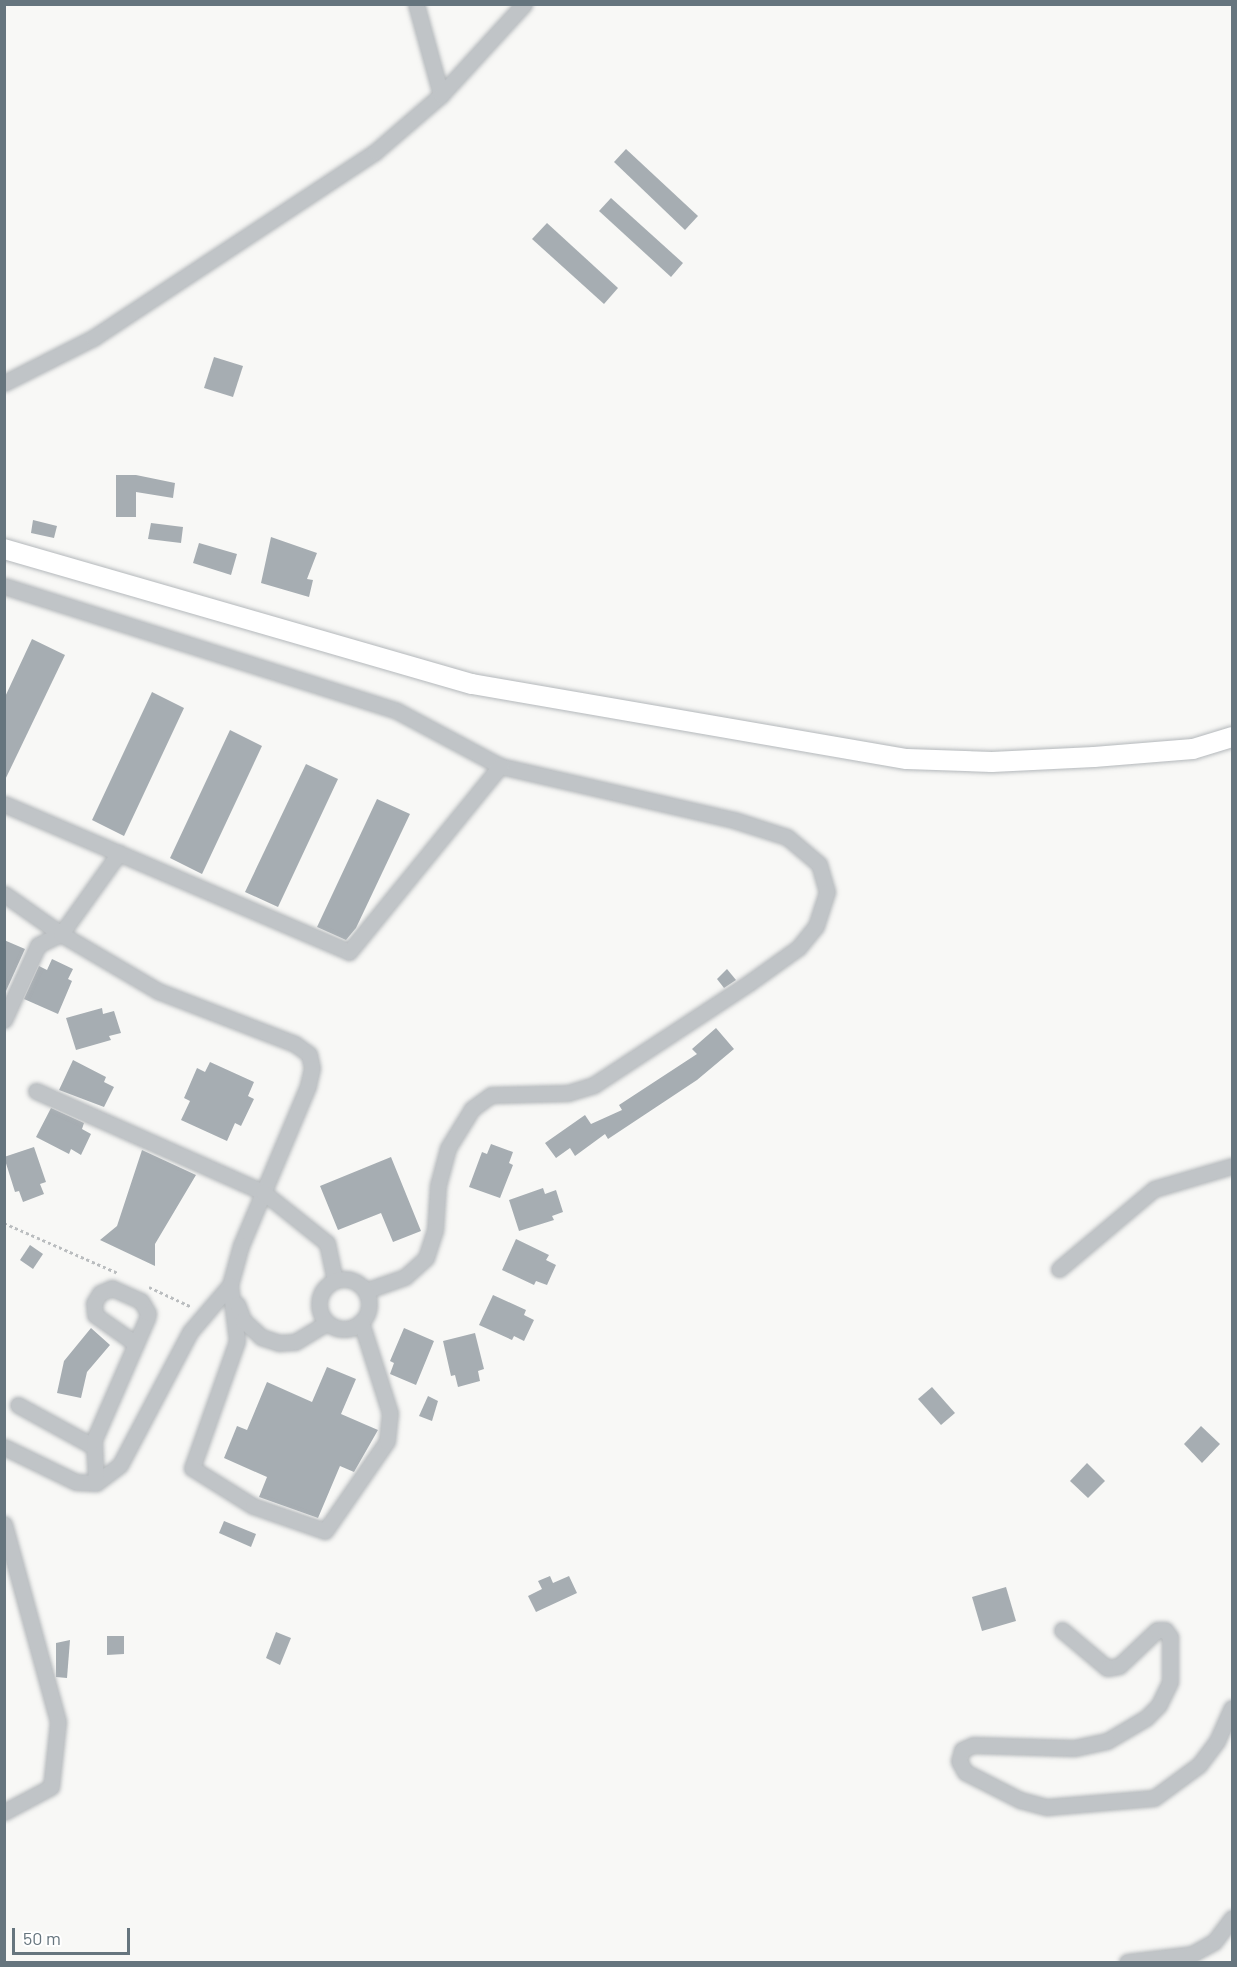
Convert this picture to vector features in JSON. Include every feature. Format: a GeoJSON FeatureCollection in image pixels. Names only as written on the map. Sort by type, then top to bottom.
{"type":"FeatureCollection","features":[{"type":"Feature","properties":{"kind":"main road"},"geometry":{"type":"LineString","coordinates":[[4,549],[472,684],[907,759],[992,762],[1094,757],[1193,749],[1233,737]]}},
{"type":"Feature","properties":{"kind":"street"},"geometry":{"type":"LineString","coordinates":[[416,4],[441,95]]}},
{"type":"Feature","properties":{"kind":"street"},"geometry":{"type":"LineString","coordinates":[[4,383],[93,338],[375,152],[441,95],[524,4]]}},
{"type":"Feature","properties":{"kind":"street"},"geometry":{"type":"LineString","coordinates":[[4,586],[397,711],[500,766],[734,820],[788,837],[819,864],[827,892],[816,926],[798,948],[594,1084],[568,1093],[491,1095],[472,1109],[448,1148],[438,1185],[435,1230],[426,1257],[405,1277],[365,1291]]}},
{"type":"Feature","properties":{"kind":"street"},"geometry":{"type":"LineString","coordinates":[[4,804],[349,952],[500,766]]}},
{"type":"Feature","properties":{"kind":"street"},"geometry":{"type":"LineString","coordinates":[[4,1020],[38,945],[61,934],[119,853]]}},
{"type":"Feature","properties":{"kind":"street"},"geometry":{"type":"LineString","coordinates":[[4,894],[61,934],[158,991],[295,1044],[309,1054],[312,1068],[308,1086],[241,1245],[230,1285],[237,1341],[192,1468],[253,1506],[325,1531],[387,1441],[390,1413],[361,1322]]}},
{"type":"Feature","properties":{"kind":"street"},"geometry":{"type":"LineString","coordinates":[[36,1091],[264,1192],[327,1243],[335,1280]]}},
{"type":"Feature","properties":{"kind":"street"},"geometry":{"type":"LineString","coordinates":[[1059,1269],[1154,1189],[1233,1166]]}},
{"type":"Feature","properties":{"kind":"street"},"geometry":{"type":"LineString","coordinates":[[335,1280],[352,1280],[365,1291],[368,1308],[361,1322],[345,1329],[327,1323],[322,1316],[319,1299],[335,1280]]}},
{"type":"Feature","properties":{"kind":"street"},"geometry":{"type":"LineString","coordinates":[[4,1447],[76,1482],[96,1483],[109,1477],[120,1465],[190,1332],[230,1285]]}},
{"type":"Feature","properties":{"kind":"street"},"geometry":{"type":"LineString","coordinates":[[230,1285],[243,1320],[261,1336],[279,1343],[295,1342],[327,1323]]}},
{"type":"Feature","properties":{"kind":"street"},"geometry":{"type":"LineString","coordinates":[[96,1483],[93,1446],[136,1344]]}},
{"type":"Feature","properties":{"kind":"street"},"geometry":{"type":"LineString","coordinates":[[18,1405],[93,1446]]}},
{"type":"Feature","properties":{"kind":"street"},"geometry":{"type":"LineString","coordinates":[[4,1524],[58,1722],[51,1787],[4,1812]]}},
{"type":"Feature","properties":{"kind":"street"},"geometry":{"type":"LineString","coordinates":[[1062,1630],[1107,1668],[1119,1666],[1157,1630],[1165,1630],[1170,1637],[1170,1682],[1159,1706],[1146,1718],[1107,1741],[1074,1748],[973,1745],[962,1750],[959,1761],[965,1772],[1020,1800],[1047,1807],[1154,1798],[1199,1765],[1217,1741],[1233,1708]]}},
{"type":"Feature","properties":{"kind":"street"},"geometry":{"type":"LineString","coordinates":[[1127,1962],[1192,1954],[1214,1942],[1233,1918]]}},
{"type":"Feature","properties":{"kind":"path"},"geometry":{"type":"LineString","coordinates":[[4,1223],[129,1278]]}},
{"type":"Feature","properties":{"kind":"path"},"geometry":{"type":"LineString","coordinates":[[140,1283],[205,1313]]}},
{"type":"Feature","properties":{"kind":"building"},"geometry":{"type":"Polygon","coordinates":[[[626,149],[698,216],[685,230],[614,162],[626,149]]]}},
{"type":"Feature","properties":{"kind":"building"},"geometry":{"type":"Polygon","coordinates":[[[611,198],[683,263],[671,277],[599,211],[611,198]]]}},
{"type":"Feature","properties":{"kind":"building"},"geometry":{"type":"Polygon","coordinates":[[[547,223],[618,288],[604,304],[532,239],[547,223]]]}},
{"type":"Feature","properties":{"kind":"building"},"geometry":{"type":"Polygon","coordinates":[[[214,357],[243,366],[233,397],[204,388],[214,357]]]}},
{"type":"Feature","properties":{"kind":"building"},"geometry":{"type":"Polygon","coordinates":[[[116,475],[136,475],[175,483],[173,498],[136,492],[136,517],[116,517],[116,475]]]}},
{"type":"Feature","properties":{"kind":"building"},"geometry":{"type":"Polygon","coordinates":[[[33,520],[57,526],[54,538],[31,533],[33,520]]]}},
{"type":"Feature","properties":{"kind":"building"},"geometry":{"type":"Polygon","coordinates":[[[151,523],[183,527],[181,543],[148,539],[151,523]]]}},
{"type":"Feature","properties":{"kind":"building"},"geometry":{"type":"Polygon","coordinates":[[[271,537],[317,553],[307,579],[313,580],[309,597],[261,583],[271,537]]]}},
{"type":"Feature","properties":{"kind":"building"},"geometry":{"type":"Polygon","coordinates":[[[199,543],[237,554],[231,575],[193,563],[199,543]]]}},
{"type":"Feature","properties":{"kind":"building"},"geometry":{"type":"Polygon","coordinates":[[[32,639],[65,655],[4,782],[4,699],[32,639]]]}},
{"type":"Feature","properties":{"kind":"building"},"geometry":{"type":"Polygon","coordinates":[[[152,692],[184,708],[124,836],[92,820],[152,692]]]}},
{"type":"Feature","properties":{"kind":"building"},"geometry":{"type":"Polygon","coordinates":[[[230,730],[262,746],[202,874],[170,858],[230,730]]]}},
{"type":"Feature","properties":{"kind":"building"},"geometry":{"type":"Polygon","coordinates":[[[306,764],[338,779],[278,907],[245,892],[306,764]]]}},
{"type":"Feature","properties":{"kind":"building"},"geometry":{"type":"Polygon","coordinates":[[[377,799],[410,814],[356,928],[346,940],[317,927],[377,799]]]}},
{"type":"Feature","properties":{"kind":"building"},"geometry":{"type":"Polygon","coordinates":[[[4,940],[25,949],[6,991],[4,990],[4,940]]]}},
{"type":"Feature","properties":{"kind":"building"},"geometry":{"type":"Polygon","coordinates":[[[52,959],[73,969],[68,979],[72,981],[58,1014],[24,999],[39,966],[47,970],[52,959]]]}},
{"type":"Feature","properties":{"kind":"building"},"geometry":{"type":"Polygon","coordinates":[[[727,969],[736,980],[724,988],[717,979],[727,969]]]}},
{"type":"Feature","properties":{"kind":"building"},"geometry":{"type":"Polygon","coordinates":[[[102,1008],[103,1014],[114,1011],[121,1033],[109,1036],[111,1040],[76,1050],[66,1018],[102,1008]]]}},
{"type":"Feature","properties":{"kind":"building"},"geometry":{"type":"Polygon","coordinates":[[[716,1028],[734,1049],[697,1080],[608,1139],[605,1134],[575,1156],[570,1148],[556,1158],[545,1143],[585,1115],[591,1124],[622,1110],[619,1105],[697,1054],[692,1049],[716,1028]]]}},
{"type":"Feature","properties":{"kind":"building"},"geometry":{"type":"Polygon","coordinates":[[[73,1060],[106,1077],[104,1082],[114,1087],[104,1107],[59,1090],[73,1060]]]}},
{"type":"Feature","properties":{"kind":"building"},"geometry":{"type":"Polygon","coordinates":[[[210,1062],[254,1082],[248,1096],[254,1099],[241,1126],[235,1123],[227,1141],[181,1120],[190,1101],[184,1098],[197,1068],[205,1072],[210,1062]]]}},
{"type":"Feature","properties":{"kind":"building"},"geometry":{"type":"Polygon","coordinates":[[[51,1108],[84,1123],[82,1129],[91,1134],[81,1155],[71,1149],[69,1154],[36,1137],[51,1108]]]}},
{"type":"Feature","properties":{"kind":"building"},"geometry":{"type":"Polygon","coordinates":[[[491,1144],[513,1152],[509,1163],[513,1165],[500,1198],[469,1187],[482,1152],[487,1154],[491,1144]]]}},
{"type":"Feature","properties":{"kind":"building"},"geometry":{"type":"Polygon","coordinates":[[[34,1147],[46,1182],[40,1184],[44,1194],[23,1202],[19,1191],[15,1192],[4,1157],[34,1147]]]}},
{"type":"Feature","properties":{"kind":"building"},"geometry":{"type":"Polygon","coordinates":[[[142,1150],[196,1175],[155,1244],[155,1266],[100,1240],[117,1226],[142,1150]]]}},
{"type":"Feature","properties":{"kind":"building"},"geometry":{"type":"Polygon","coordinates":[[[391,1157],[421,1231],[393,1242],[381,1213],[338,1230],[320,1186],[391,1157]]]}},
{"type":"Feature","properties":{"kind":"building"},"geometry":{"type":"Polygon","coordinates":[[[543,1188],[545,1194],[556,1190],[563,1212],[552,1216],[554,1220],[519,1231],[509,1200],[543,1188]]]}},
{"type":"Feature","properties":{"kind":"building"},"geometry":{"type":"Polygon","coordinates":[[[516,1239],[549,1255],[546,1260],[556,1265],[547,1285],[536,1281],[534,1285],[502,1270],[516,1239]]]}},
{"type":"Feature","properties":{"kind":"building"},"geometry":{"type":"Polygon","coordinates":[[[30,1245],[43,1254],[33,1269],[20,1260],[30,1245]]]}},
{"type":"Feature","properties":{"kind":"building"},"geometry":{"type":"Polygon","coordinates":[[[493,1295],[526,1310],[524,1315],[534,1320],[524,1341],[514,1336],[512,1340],[479,1325],[493,1295]]]}},
{"type":"Feature","properties":{"kind":"building"},"geometry":{"type":"Polygon","coordinates":[[[91,1328],[110,1345],[87,1372],[81,1398],[57,1393],[64,1361],[91,1328]]]}},
{"type":"Feature","properties":{"kind":"building"},"geometry":{"type":"Polygon","coordinates":[[[404,1328],[434,1341],[416,1385],[390,1374],[394,1363],[390,1361],[404,1328]]]}},
{"type":"Feature","properties":{"kind":"building"},"geometry":{"type":"Polygon","coordinates":[[[475,1333],[484,1369],[478,1371],[480,1381],[458,1387],[455,1375],[451,1376],[443,1341],[475,1333]]]}},
{"type":"Feature","properties":{"kind":"building"},"geometry":{"type":"Polygon","coordinates":[[[327,1367],[356,1379],[341,1414],[378,1430],[354,1472],[340,1466],[318,1518],[259,1497],[267,1477],[224,1458],[237,1426],[247,1430],[267,1382],[312,1402],[327,1367]]]}},
{"type":"Feature","properties":{"kind":"building"},"geometry":{"type":"Polygon","coordinates":[[[932,1387],[955,1413],[941,1425],[918,1399],[932,1387]]]}},
{"type":"Feature","properties":{"kind":"building"},"geometry":{"type":"Polygon","coordinates":[[[428,1396],[438,1401],[432,1421],[419,1416],[428,1396]]]}},
{"type":"Feature","properties":{"kind":"building"},"geometry":{"type":"Polygon","coordinates":[[[1201,1426],[1220,1444],[1202,1463],[1184,1444],[1201,1426]]]}},
{"type":"Feature","properties":{"kind":"building"},"geometry":{"type":"Polygon","coordinates":[[[1087,1463],[1105,1481],[1088,1498],[1070,1481],[1087,1463]]]}},
{"type":"Feature","properties":{"kind":"building"},"geometry":{"type":"Polygon","coordinates":[[[224,1521],[256,1534],[251,1547],[219,1533],[224,1521]]]}},
{"type":"Feature","properties":{"kind":"building"},"geometry":{"type":"Polygon","coordinates":[[[550,1576],[553,1583],[569,1576],[577,1593],[536,1612],[528,1596],[542,1589],[538,1581],[550,1576]]]}},
{"type":"Feature","properties":{"kind":"building"},"geometry":{"type":"Polygon","coordinates":[[[1006,1587],[1016,1621],[982,1631],[972,1597],[1006,1587]]]}},
{"type":"Feature","properties":{"kind":"building"},"geometry":{"type":"Polygon","coordinates":[[[276,1632],[291,1638],[280,1665],[266,1658],[276,1632]]]}},
{"type":"Feature","properties":{"kind":"building"},"geometry":{"type":"Polygon","coordinates":[[[107,1636],[124,1636],[124,1654],[107,1655],[107,1636]]]}},
{"type":"Feature","properties":{"kind":"building"},"geometry":{"type":"Polygon","coordinates":[[[70,1640],[67,1678],[56,1677],[56,1643],[70,1640]]]}}]}
